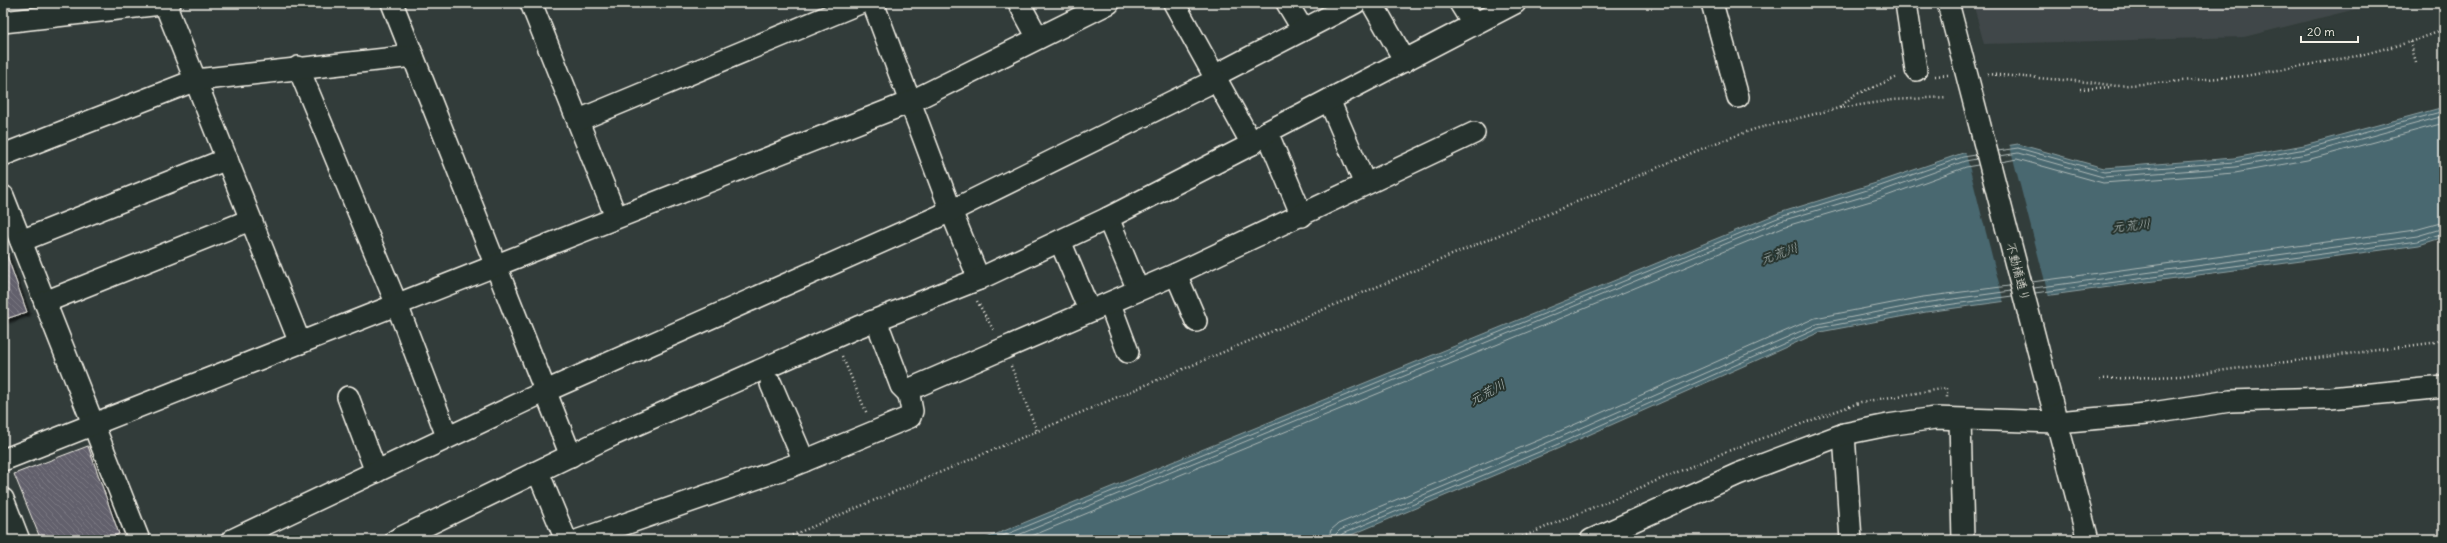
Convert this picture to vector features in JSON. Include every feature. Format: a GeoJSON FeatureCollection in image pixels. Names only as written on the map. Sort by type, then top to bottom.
{"type":"FeatureCollection","features":[{"type":"Feature","properties":{"kind":"street"},"geometry":{"type":"LineString","coordinates":[[3,22],[167,3],[250,220],[300,343]]}},
{"type":"Feature","properties":{"kind":"street"},"geometry":{"type":"LineString","coordinates":[[392,3],[572,456]]}},
{"type":"Feature","properties":{"kind":"street"},"geometry":{"type":"LineString","coordinates":[[531,3],[579,120],[616,217]]}},
{"type":"Feature","properties":{"kind":"street"},"geometry":{"type":"LineString","coordinates":[[579,120],[860,3]]}},
{"type":"Feature","properties":{"kind":"street"},"geometry":{"type":"LineString","coordinates":[[873,3],[951,212],[979,279]]}},
{"type":"Feature","properties":{"kind":"street"},"geometry":{"type":"LineString","coordinates":[[1019,3],[1038,38]]}},
{"type":"Feature","properties":{"kind":"street"},"geometry":{"type":"LineString","coordinates":[[3,460],[910,102],[1109,3]]}},
{"type":"Feature","properties":{"kind":"street"},"geometry":{"type":"LineString","coordinates":[[1174,3],[1215,78],[1259,138],[1302,216]]}},
{"type":"Feature","properties":{"kind":"street"},"geometry":{"type":"LineString","coordinates":[[1287,3],[1303,30]]}},
{"type":"Feature","properties":{"kind":"street"},"geometry":{"type":"LineString","coordinates":[[232,540],[376,472],[447,436],[951,212],[1215,78],[1355,3]]}},
{"type":"Feature","properties":{"kind":"street"},"geometry":{"type":"LineString","coordinates":[[1372,3],[1405,61]]}},
{"type":"Feature","properties":{"kind":"street"},"geometry":{"type":"LineString","coordinates":[[1460,3],[1472,24]]}},
{"type":"Feature","properties":{"kind":"street"},"geometry":{"type":"LineString","coordinates":[[396,540],[572,456],[858,327],[979,279],[1108,218],[1472,24],[1515,3]]}},
{"type":"Feature","properties":{"kind":"street"},"geometry":{"type":"LineString","coordinates":[[1712,3],[1738,96]]}},
{"type":"Feature","properties":{"kind":"street"},"geometry":{"type":"LineString","coordinates":[[1906,3],[1916,70]]}},
{"type":"Feature","properties":{"kind":"street","name":"不動橋通り"},"geometry":{"type":"LineString","coordinates":[[1948,3],[2088,540]]}},
{"type":"Feature","properties":{"kind":"street"},"geometry":{"type":"LineString","coordinates":[[3,155],[196,80],[298,67],[413,56]]}},
{"type":"Feature","properties":{"kind":"street"},"geometry":{"type":"LineString","coordinates":[[298,67],[397,305],[447,436]]}},
{"type":"Feature","properties":{"kind":"street"},"geometry":{"type":"LineString","coordinates":[[1329,100],[1365,184]]}},
{"type":"Feature","properties":{"kind":"street"},"geometry":{"type":"LineString","coordinates":[[908,393],[908,390],[990,356],[1089,310],[1110,304],[1176,274],[1302,216],[1365,184],[1474,133]]}},
{"type":"Feature","properties":{"kind":"street"},"geometry":{"type":"LineString","coordinates":[[21,241],[227,159]]}},
{"type":"Feature","properties":{"kind":"street"},"geometry":{"type":"LineString","coordinates":[[3,196],[139,540]]}},
{"type":"Feature","properties":{"kind":"street"},"geometry":{"type":"LineString","coordinates":[[1108,218],[1138,290]]}},
{"type":"Feature","properties":{"kind":"street"},"geometry":{"type":"LineString","coordinates":[[45,302],[250,220]]}},
{"type":"Feature","properties":{"kind":"street"},"geometry":{"type":"LineString","coordinates":[[1060,241],[1089,310]]}},
{"type":"Feature","properties":{"kind":"street"},"geometry":{"type":"LineString","coordinates":[[1176,274],[1196,321]]}},
{"type":"Feature","properties":{"kind":"street"},"geometry":{"type":"LineString","coordinates":[[1110,304],[1128,352]]}},
{"type":"Feature","properties":{"kind":"street"},"geometry":{"type":"LineString","coordinates":[[579,540],[804,461],[910,417],[912,411],[908,393],[901,386],[881,333]]}},
{"type":"Feature","properties":{"kind":"street"},"geometry":{"type":"LineString","coordinates":[[771,384],[804,461]]}},
{"type":"Feature","properties":{"kind":"street"},"geometry":{"type":"LineString","coordinates":[[1591,540],[1738,474],[1844,434],[1935,418],[2057,422],[2146,414],[2230,401],[2330,398],[2444,387]]}},
{"type":"Feature","properties":{"kind":"street"},"geometry":{"type":"LineString","coordinates":[[348,397],[376,472]]}},
{"type":"Feature","properties":{"kind":"street"},"geometry":{"type":"LineString","coordinates":[[1960,420],[1963,540]]}},
{"type":"Feature","properties":{"kind":"street"},"geometry":{"type":"LineString","coordinates":[[1844,434],[1851,540]]}},
{"type":"Feature","properties":{"kind":"street"},"geometry":{"type":"LineString","coordinates":[[538,472],[566,540]]}},
{"type":"Feature","properties":{"kind":"street"},"geometry":{"type":"LineString","coordinates":[[3,499],[19,540]]}},
{"type":"Feature","properties":{"kind":"path"},"geometry":{"type":"LineString","coordinates":[[2080,89],[2246,76],[2295,68],[2410,42],[2444,30]]}},
{"type":"Feature","properties":{"kind":"path"},"geometry":{"type":"LineString","coordinates":[[2410,42],[2416,62]]}},
{"type":"Feature","properties":{"kind":"path"},"geometry":{"type":"LineString","coordinates":[[1839,108],[1854,95],[1916,70],[1929,76],[1952,75]]}},
{"type":"Feature","properties":{"kind":"path"},"geometry":{"type":"LineString","coordinates":[[1983,74],[2028,76],[2117,86]]}},
{"type":"Feature","properties":{"kind":"path"},"geometry":{"type":"LineString","coordinates":[[781,540],[1713,144],[1755,129],[1839,108],[1893,100],[1947,96]]}},
{"type":"Feature","properties":{"kind":"path"},"geometry":{"type":"LineString","coordinates":[[2100,379],[2180,376],[2431,343],[2444,339]]}},
{"type":"Feature","properties":{"kind":"path"},"geometry":{"type":"LineString","coordinates":[[842,354],[875,431]]}},
{"type":"Feature","properties":{"kind":"path"},"geometry":{"type":"LineString","coordinates":[[1515,540],[1728,450],[1861,402],[1947,388]]}},
{"type":"Feature","properties":{"kind":"path"},"geometry":{"type":"LineString","coordinates":[[1031,416],[1037,431]]}},
{"type":"Feature","properties":{"kind":"shaded area"},"geometry":{"type":"Polygon","coordinates":[[[1973,3],[2380,3],[2244,37],[1984,44],[1973,3]]]}},
{"type":"Feature","properties":{"kind":"water","name":"元荒川"},"geometry":{"type":"Polygon","coordinates":[[[2444,107],[2444,237],[2419,245],[1926,312],[1820,332],[1557,449],[1339,540],[982,540],[1779,213],[1876,183],[1963,153],[2018,144],[2104,168],[2234,158],[2304,145],[2444,107]]]}},
{"type":"Feature","properties":{"kind":"pier"},"geometry":{"type":"Polygon","coordinates":[[[2009,143],[2049,297],[2004,303],[1965,150],[2009,143]]]}},
{"type":"Feature","properties":{"kind":"building"},"geometry":{"type":"Polygon","coordinates":[[[5,250],[27,312],[3,320],[3,251],[5,250]]]}},
{"type":"Feature","properties":{"kind":"building"},"geometry":{"type":"Polygon","coordinates":[[[88,446],[119,534],[115,536],[116,540],[41,540],[14,474],[88,446]]]}}]}
